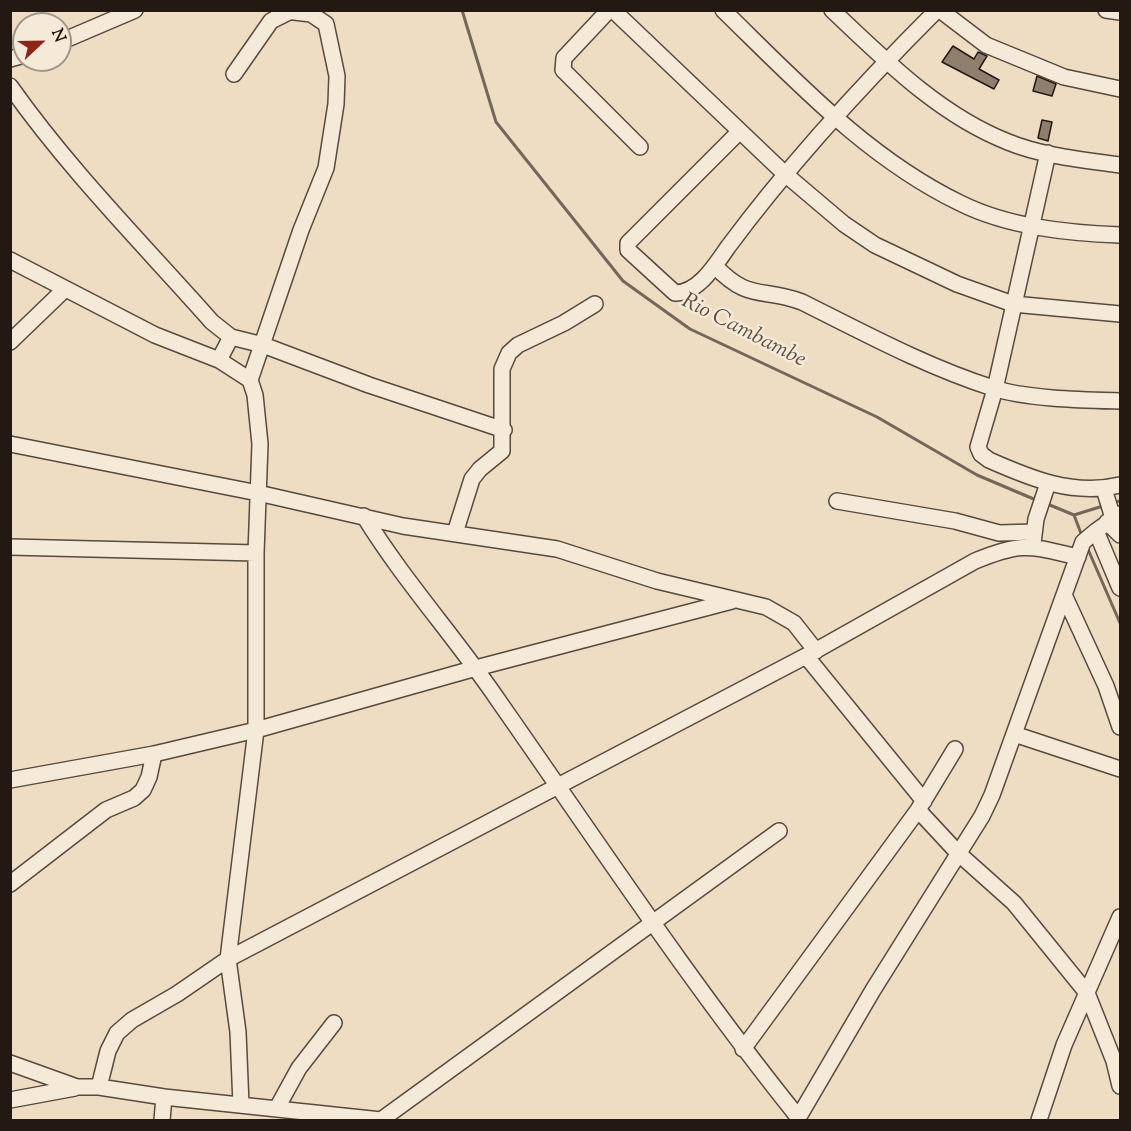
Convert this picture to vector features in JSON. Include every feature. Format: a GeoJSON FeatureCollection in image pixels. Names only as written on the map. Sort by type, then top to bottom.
{"type":"FeatureCollection","features":[{"type":"Feature","properties":{"kind":"street"},"geometry":{"type":"LineString","coordinates":[[72,37],[135,10]]}},
{"type":"Feature","properties":{"kind":"street"},"geometry":{"type":"LineString","coordinates":[[640,147],[563,70],[562,64],[611,10],[785,174],[844,224],[875,245],[957,284],[1013,304],[1120,314]]}},
{"type":"Feature","properties":{"kind":"street"},"geometry":{"type":"LineString","coordinates":[[723,10],[833,117],[895,166],[961,204],[994,216],[1031,225],[1120,235]]}},
{"type":"Feature","properties":{"kind":"street"},"geometry":{"type":"LineString","coordinates":[[832,10],[886,61],[947,111],[1008,143],[1048,153],[1120,165]]}},
{"type":"Feature","properties":{"kind":"street"},"geometry":{"type":"LineString","coordinates":[[740,130],[627,245],[628,250],[675,293],[692,289],[715,266],[785,174],[833,117],[938,10],[986,45],[1064,77],[1120,89]]}},
{"type":"Feature","properties":{"kind":"street"},"geometry":{"type":"LineString","coordinates":[[1106,10],[1120,12]]}},
{"type":"Feature","properties":{"kind":"street"},"geometry":{"type":"LineString","coordinates":[[234,74],[271,21],[286,11],[311,14],[326,24],[335,60],[336,104],[326,168],[301,230],[250,380]]}},
{"type":"Feature","properties":{"kind":"street"},"geometry":{"type":"LineString","coordinates":[[10,86],[46,137],[108,209],[212,322],[231,337],[263,345],[369,385],[504,430]]}},
{"type":"Feature","properties":{"kind":"street"},"geometry":{"type":"LineString","coordinates":[[1048,153],[995,389],[978,447],[981,454],[989,460],[1046,487],[1086,490],[1111,517]]}},
{"type":"Feature","properties":{"kind":"street"},"geometry":{"type":"LineString","coordinates":[[10,260],[64,290],[155,335],[219,360],[250,380],[255,395],[260,444],[256,553],[256,730],[228,959],[238,1032],[241,1105]]}},
{"type":"Feature","properties":{"kind":"street"},"geometry":{"type":"LineString","coordinates":[[715,266],[730,282],[744,290],[759,295],[789,297],[802,302],[911,355],[995,389],[1068,399],[1120,401]]}},
{"type":"Feature","properties":{"kind":"street"},"geometry":{"type":"LineString","coordinates":[[10,342],[64,290]]}},
{"type":"Feature","properties":{"kind":"street"},"geometry":{"type":"LineString","coordinates":[[455,533],[472,479],[480,469],[502,451],[504,430],[502,369],[509,353],[518,345],[564,323],[595,304]]}},
{"type":"Feature","properties":{"kind":"street"},"geometry":{"type":"LineString","coordinates":[[219,360],[231,337]]}},
{"type":"Feature","properties":{"kind":"street"},"geometry":{"type":"LineString","coordinates":[[10,444],[258,493],[403,526],[557,549],[617,570],[734,601],[754,603],[781,614],[794,623],[811,654],[958,853],[1014,903],[1088,993],[1114,1061],[1120,1086]]}},
{"type":"Feature","properties":{"kind":"street"},"geometry":{"type":"LineString","coordinates":[[1120,485],[1111,517],[1120,588]]}},
{"type":"Feature","properties":{"kind":"street"},"geometry":{"type":"LineString","coordinates":[[99,1087],[108,1051],[117,1033],[132,1020],[177,994],[228,959],[811,654],[975,561],[1008,549],[1035,532],[1046,487]]}},
{"type":"Feature","properties":{"kind":"street"},"geometry":{"type":"LineString","coordinates":[[837,501],[955,521],[999,533],[1035,532],[1077,557]]}},
{"type":"Feature","properties":{"kind":"street"},"geometry":{"type":"LineString","coordinates":[[364,516],[389,557],[476,668],[743,1049],[798,1119],[873,990],[973,832],[992,795],[1083,542],[1111,517]]}},
{"type":"Feature","properties":{"kind":"street"},"geometry":{"type":"LineString","coordinates":[[10,547],[256,553]]}},
{"type":"Feature","properties":{"kind":"street"},"geometry":{"type":"LineString","coordinates":[[1065,597],[1106,686],[1120,727]]}},
{"type":"Feature","properties":{"kind":"street"},"geometry":{"type":"LineString","coordinates":[[10,780],[154,754],[256,730],[476,668],[734,601]]}},
{"type":"Feature","properties":{"kind":"street"},"geometry":{"type":"LineString","coordinates":[[1014,734],[1120,769]]}},
{"type":"Feature","properties":{"kind":"street"},"geometry":{"type":"LineString","coordinates":[[743,1049],[921,805],[955,750]]}},
{"type":"Feature","properties":{"kind":"street"},"geometry":{"type":"LineString","coordinates":[[10,884],[106,810],[134,798],[143,790],[149,777],[154,754]]}},
{"type":"Feature","properties":{"kind":"street"},"geometry":{"type":"LineString","coordinates":[[10,1100],[77,1087],[99,1087],[164,1097],[381,1120],[780,831]]}},
{"type":"Feature","properties":{"kind":"street"},"geometry":{"type":"LineString","coordinates":[[1039,1120],[1064,1045],[1120,917]]}},
{"type":"Feature","properties":{"kind":"street"},"geometry":{"type":"LineString","coordinates":[[277,1108],[299,1068],[334,1023]]}},
{"type":"Feature","properties":{"kind":"street"},"geometry":{"type":"LineString","coordinates":[[10,1063],[77,1087]]}},
{"type":"Feature","properties":{"kind":"street"},"geometry":{"type":"LineString","coordinates":[[162,1120],[164,1097]]}},
{"type":"Feature","properties":{"kind":"building"},"geometry":{"type":"Polygon","coordinates":[[[953,46],[974,59],[978,52],[987,56],[979,69],[999,80],[994,89],[942,62],[953,46]]]}},
{"type":"Feature","properties":{"kind":"building"},"geometry":{"type":"Polygon","coordinates":[[[1037,76],[1056,84],[1052,96],[1033,91],[1037,76]]]}},
{"type":"Feature","properties":{"kind":"building"},"geometry":{"type":"Polygon","coordinates":[[[1042,120],[1052,122],[1048,141],[1038,138],[1042,120]]]}},
{"type":"Feature","properties":{"kind":"waterway","name":"Rio Cambambe"},"geometry":{"type":"LineString","coordinates":[[462,10],[496,122],[623,281],[690,329],[877,417],[977,475],[1036,500]]}},
{"type":"Feature","properties":{"kind":"waterway"},"geometry":{"type":"LineString","coordinates":[[1112,503],[1120,501]]}},
{"type":"Feature","properties":{"kind":"waterway","name":"Rio Cambambe"},"geometry":{"type":"LineString","coordinates":[[1045,503],[1074,515]]}},
{"type":"Feature","properties":{"kind":"waterway"},"geometry":{"type":"LineString","coordinates":[[1074,515],[1103,506]]}},
{"type":"Feature","properties":{"kind":"waterway"},"geometry":{"type":"LineString","coordinates":[[1074,515],[1082,536]]}},
{"type":"Feature","properties":{"kind":"waterway"},"geometry":{"type":"LineString","coordinates":[[1087,547],[1120,623]]}}]}
